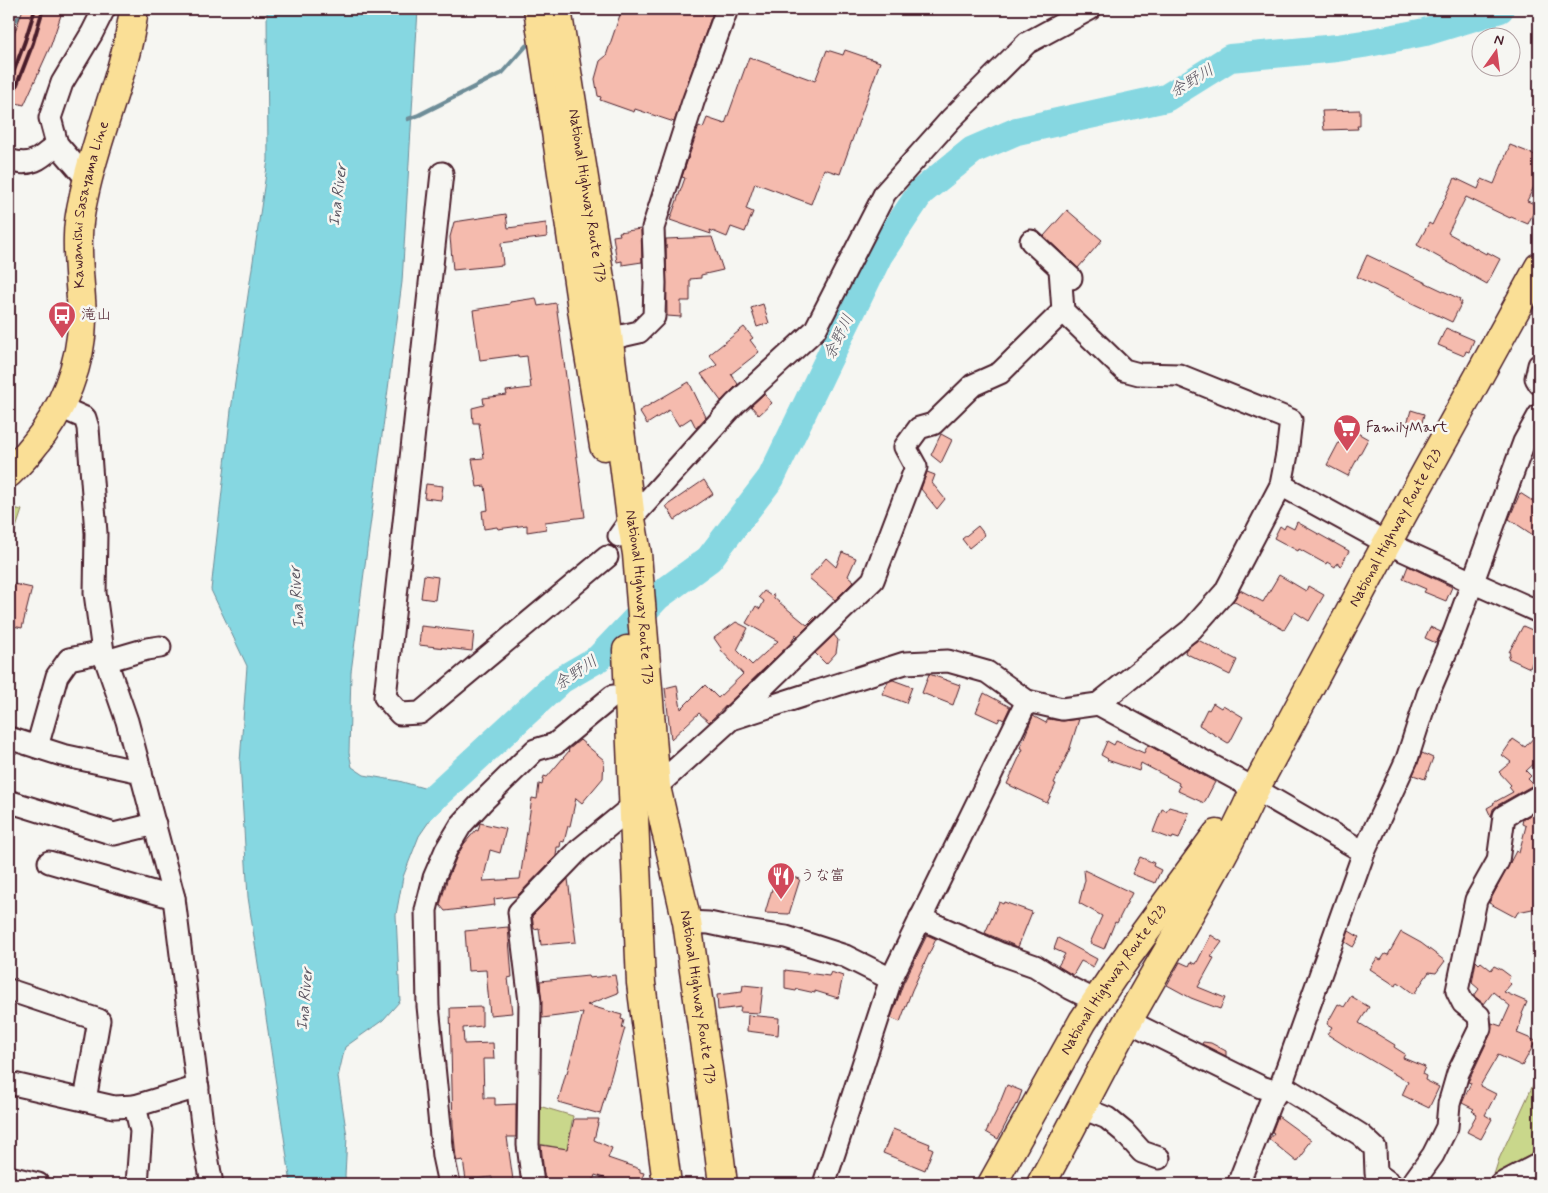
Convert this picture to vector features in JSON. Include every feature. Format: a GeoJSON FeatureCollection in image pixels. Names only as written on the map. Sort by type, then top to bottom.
{"type":"FeatureCollection","features":[{"type":"Feature","properties":{"kind":"main road","name":"Kawanishi Sasayama Line"},"geometry":{"type":"LineString","coordinates":[[9,473],[33,447],[60,407],[73,371],[80,344],[82,318],[78,236],[81,208],[87,179],[126,55],[134,9]]}},
{"type":"Feature","properties":{"kind":"main road","name":"National Highway Route 173"},"geometry":{"type":"LineString","coordinates":[[538,9],[598,341]]}},
{"type":"Feature","properties":{"kind":"main road","name":"National Highway Route 173"},"geometry":{"type":"LineString","coordinates":[[557,9],[636,664],[658,797],[687,922],[723,1184]]}},
{"type":"Feature","properties":{"kind":"main road","name":"National Highway Route 423"},"geometry":{"type":"LineString","coordinates":[[1040,1184],[1128,1021],[1211,876],[1255,789],[1387,542],[1539,266]]}},
{"type":"Feature","properties":{"kind":"main road","name":"National Highway Route 173"},"geometry":{"type":"LineString","coordinates":[[636,664],[633,818],[641,983],[667,1184]]}},
{"type":"Feature","properties":{"kind":"main road","name":"National Highway Route 423"},"geometry":{"type":"LineString","coordinates":[[992,1184],[1096,1001],[1240,803],[1255,789]]}},
{"type":"Feature","properties":{"kind":"main road"},"geometry":{"type":"LineString","coordinates":[[658,797],[689,1128],[685,1184]]}},
{"type":"Feature","properties":{"kind":"main road"},"geometry":{"type":"LineString","coordinates":[[633,818],[659,980],[689,1128],[706,1184]]}},
{"type":"Feature","properties":{"kind":"main road"},"geometry":{"type":"LineString","coordinates":[[1011,1184],[1025,1171],[1143,973],[1211,876]]}},
{"type":"Feature","properties":{"kind":"main road"},"geometry":{"type":"LineString","coordinates":[[1025,1171],[1097,1028],[1145,946],[1156,931],[1164,907]]}},
{"type":"Feature","properties":{"kind":"street"},"geometry":{"type":"LineString","coordinates":[[87,179],[57,144],[50,118],[62,83],[104,9]]}},
{"type":"Feature","properties":{"kind":"street"},"geometry":{"type":"LineString","coordinates":[[598,341],[639,332],[654,317],[653,228],[693,102],[727,9]]}},
{"type":"Feature","properties":{"kind":"street"},"geometry":{"type":"LineString","coordinates":[[442,173],[385,697],[400,714],[420,713],[623,546],[735,404],[815,330],[885,193],[951,119],[1028,43],[1090,9]]}},
{"type":"Feature","properties":{"kind":"street"},"geometry":{"type":"LineString","coordinates":[[9,160],[19,164],[30,162],[41,158],[57,144]]}},
{"type":"Feature","properties":{"kind":"street"},"geometry":{"type":"LineString","coordinates":[[533,1184],[528,1145],[530,1002],[519,912],[580,850],[633,818],[658,797],[731,719],[873,580],[916,467],[905,447],[919,428],[933,424],[973,385],[1000,373],[1063,311],[1066,274],[1031,241]]}},
{"type":"Feature","properties":{"kind":"street"},"geometry":{"type":"LineString","coordinates":[[731,719],[905,664],[948,661],[987,672],[1026,701],[1062,709],[1098,704],[1192,629],[1225,592],[1281,485],[1291,420],[1179,375],[1139,374],[1124,370],[1063,311]]}},
{"type":"Feature","properties":{"kind":"street"},"geometry":{"type":"LineString","coordinates":[[1539,365],[1536,378],[1539,383]]}},
{"type":"Feature","properties":{"kind":"street"},"geometry":{"type":"LineString","coordinates":[[60,407],[85,418],[88,428],[96,533],[95,593],[104,656],[127,721],[174,898],[204,1140],[212,1184]]}},
{"type":"Feature","properties":{"kind":"street"},"geometry":{"type":"LineString","coordinates":[[1238,1184],[1270,1103],[1279,1089],[1364,852],[1407,759],[1428,694],[1454,633],[1524,442],[1539,415]]}},
{"type":"Feature","properties":{"kind":"street"},"geometry":{"type":"LineString","coordinates":[[1281,485],[1387,542],[1539,612]]}},
{"type":"Feature","properties":{"kind":"street"},"geometry":{"type":"LineString","coordinates":[[37,747],[57,676],[69,659],[104,656],[160,647]]}},
{"type":"Feature","properties":{"kind":"street"},"geometry":{"type":"LineString","coordinates":[[448,1184],[443,1156],[428,1006],[426,910],[434,878],[446,850],[461,825],[483,801],[535,750],[555,744],[613,696]]}},
{"type":"Feature","properties":{"kind":"street"},"geometry":{"type":"LineString","coordinates":[[824,1184],[891,979],[1026,701]]}},
{"type":"Feature","properties":{"kind":"street"},"geometry":{"type":"LineString","coordinates":[[1098,704],[1255,789],[1364,852]]}},
{"type":"Feature","properties":{"kind":"street"},"geometry":{"type":"LineString","coordinates":[[9,738],[62,755],[141,772]]}},
{"type":"Feature","properties":{"kind":"street"},"geometry":{"type":"LineString","coordinates":[[1412,1184],[1433,1155],[1447,1127],[1449,1104],[1458,1073],[1480,1028],[1479,1016],[1463,1003],[1457,991],[1476,900],[1498,861],[1504,816],[1539,796]]}},
{"type":"Feature","properties":{"kind":"street"},"geometry":{"type":"LineString","coordinates":[[12,802],[114,834],[155,824]]}},
{"type":"Feature","properties":{"kind":"street"},"geometry":{"type":"LineString","coordinates":[[49,862],[174,898]]}},
{"type":"Feature","properties":{"kind":"street"},"geometry":{"type":"LineString","coordinates":[[920,918],[1001,954],[1035,966],[1070,988],[1096,1001]]}},
{"type":"Feature","properties":{"kind":"street"},"geometry":{"type":"LineString","coordinates":[[687,922],[709,923],[786,937],[845,956],[891,979]]}},
{"type":"Feature","properties":{"kind":"street"},"geometry":{"type":"LineString","coordinates":[[9,990],[99,1020],[85,1100]]}},
{"type":"Feature","properties":{"kind":"street"},"geometry":{"type":"LineString","coordinates":[[1128,1021],[1261,1087],[1279,1089],[1361,1135],[1375,1148],[1376,1173],[1391,1184]]}},
{"type":"Feature","properties":{"kind":"street"},"geometry":{"type":"LineString","coordinates":[[9,1083],[114,1107],[135,1106],[198,1087]]}},
{"type":"Feature","properties":{"kind":"street"},"geometry":{"type":"LineString","coordinates":[[135,1106],[141,1131],[137,1184]]}},
{"type":"Feature","properties":{"kind":"street"},"geometry":{"type":"LineString","coordinates":[[1082,1108],[1106,1118],[1124,1132],[1142,1152],[1160,1158]]}},
{"type":"Feature","properties":{"kind":"street"},"geometry":{"type":"LineString","coordinates":[[1501,1184],[1539,1164]]}},
{"type":"Feature","properties":{"kind":"street"},"geometry":{"type":"LineString","coordinates":[[9,1177],[38,1184]]}},
{"type":"Feature","properties":{"kind":"green space"},"geometry":{"type":"Polygon","coordinates":[[[9,507],[22,510],[9,549],[9,507]]]}},
{"type":"Feature","properties":{"kind":"green space"},"geometry":{"type":"Polygon","coordinates":[[[1539,929],[1539,1011],[1532,944],[1539,929]]]}},
{"type":"Feature","properties":{"kind":"green space"},"geometry":{"type":"Polygon","coordinates":[[[1539,1072],[1539,1184],[1491,1184],[1499,1159],[1539,1072]]]}},
{"type":"Feature","properties":{"kind":"green space"},"geometry":{"type":"Polygon","coordinates":[[[539,1106],[573,1116],[567,1149],[539,1144],[539,1106]]]}},
{"type":"Feature","properties":{"kind":"water","name":"Ina River"},"geometry":{"type":"Polygon","coordinates":[[[267,9],[418,9],[402,282],[351,672],[349,753],[352,767],[364,775],[399,781],[427,789],[439,807],[419,836],[403,877],[396,915],[400,1001],[383,1020],[345,1047],[338,1077],[347,1136],[345,1176],[347,1184],[291,1184],[248,897],[240,762],[247,666],[211,590],[231,410],[268,160],[267,9]]]}},
{"type":"Feature","properties":{"kind":"building"},"geometry":{"type":"Polygon","coordinates":[[[23,9],[54,9],[62,12],[51,45],[24,105],[9,101],[9,48],[23,9]]]}},
{"type":"Feature","properties":{"kind":"building"},"geometry":{"type":"Polygon","coordinates":[[[622,9],[714,9],[674,122],[635,109],[634,112],[600,100],[601,97],[598,96],[595,79],[600,61],[606,56],[622,9]]]}},
{"type":"Feature","properties":{"kind":"building"},"geometry":{"type":"Polygon","coordinates":[[[827,50],[843,55],[845,50],[880,62],[840,174],[824,169],[811,204],[755,183],[746,209],[753,212],[745,232],[731,227],[727,237],[710,230],[711,234],[670,220],[685,178],[682,177],[699,126],[703,128],[707,118],[725,124],[749,57],[815,81],[827,50]]]}},
{"type":"Feature","properties":{"kind":"building"},"geometry":{"type":"Polygon","coordinates":[[[1360,110],[1360,126],[1357,126],[1358,129],[1324,130],[1322,111],[1360,110]]]}},
{"type":"Feature","properties":{"kind":"building"},"geometry":{"type":"Polygon","coordinates":[[[1510,145],[1533,154],[1539,159],[1539,176],[1527,201],[1537,205],[1528,224],[1510,218],[1466,197],[1448,233],[1486,254],[1487,252],[1500,259],[1487,284],[1417,245],[1429,223],[1432,225],[1455,178],[1478,189],[1482,179],[1494,184],[1510,145]]]}},
{"type":"Feature","properties":{"kind":"building"},"geometry":{"type":"Polygon","coordinates":[[[1067,210],[1102,240],[1078,268],[1044,236],[1067,210]]]}},
{"type":"Feature","properties":{"kind":"building"},"geometry":{"type":"Polygon","coordinates":[[[506,214],[508,228],[546,223],[547,237],[501,243],[503,265],[453,270],[450,237],[454,222],[506,214]]]}},
{"type":"Feature","properties":{"kind":"building"},"geometry":{"type":"Polygon","coordinates":[[[641,229],[642,262],[622,265],[622,261],[617,262],[613,236],[620,235],[619,232],[641,229]]]}},
{"type":"Feature","properties":{"kind":"building"},"geometry":{"type":"Polygon","coordinates":[[[712,237],[723,270],[701,275],[701,278],[690,279],[690,301],[681,301],[681,317],[667,316],[666,239],[712,237]]]}},
{"type":"Feature","properties":{"kind":"building"},"geometry":{"type":"Polygon","coordinates":[[[1367,255],[1460,299],[1459,301],[1462,302],[1452,322],[1357,277],[1367,255]]]}},
{"type":"Feature","properties":{"kind":"building"},"geometry":{"type":"Polygon","coordinates":[[[536,298],[538,306],[556,303],[585,517],[545,522],[546,529],[527,532],[527,525],[484,529],[482,511],[488,510],[485,486],[477,487],[472,459],[484,458],[479,423],[473,423],[472,408],[484,405],[483,398],[507,395],[506,391],[531,388],[527,356],[518,357],[518,355],[480,360],[473,310],[536,298]]]}},
{"type":"Feature","properties":{"kind":"building"},"geometry":{"type":"Polygon","coordinates":[[[763,304],[769,323],[757,327],[751,308],[763,304]]]}},
{"type":"Feature","properties":{"kind":"building"},"geometry":{"type":"Polygon","coordinates":[[[744,327],[753,338],[750,340],[759,352],[731,374],[738,384],[721,401],[701,374],[717,365],[709,355],[744,327]]]}},
{"type":"Feature","properties":{"kind":"building"},"geometry":{"type":"Polygon","coordinates":[[[1446,328],[1474,340],[1469,352],[1466,351],[1464,356],[1438,345],[1446,328]]]}},
{"type":"Feature","properties":{"kind":"building"},"geometry":{"type":"Polygon","coordinates":[[[689,382],[706,417],[696,428],[691,418],[679,426],[669,410],[647,424],[639,411],[689,382]]]}},
{"type":"Feature","properties":{"kind":"building"},"geometry":{"type":"Polygon","coordinates":[[[764,394],[772,403],[759,415],[751,406],[764,394]]]}},
{"type":"Feature","properties":{"kind":"building"},"geometry":{"type":"Polygon","coordinates":[[[1411,410],[1424,414],[1421,427],[1407,424],[1411,410]]]}},
{"type":"Feature","properties":{"kind":"building","name":"FamilyMart"},"geometry":{"type":"Polygon","coordinates":[[[1347,427],[1368,439],[1348,476],[1327,465],[1347,427]]]}},
{"type":"Feature","properties":{"kind":"building"},"geometry":{"type":"Polygon","coordinates":[[[941,434],[952,440],[941,463],[931,455],[941,434]]]}},
{"type":"Feature","properties":{"kind":"building"},"geometry":{"type":"Polygon","coordinates":[[[927,472],[935,475],[932,483],[945,499],[937,509],[921,489],[927,472]]]}},
{"type":"Feature","properties":{"kind":"building"},"geometry":{"type":"Polygon","coordinates":[[[704,480],[713,494],[675,520],[666,506],[704,480]]]}},
{"type":"Feature","properties":{"kind":"building"},"geometry":{"type":"Polygon","coordinates":[[[426,484],[443,486],[441,500],[424,498],[426,484]]]}},
{"type":"Feature","properties":{"kind":"building"},"geometry":{"type":"Polygon","coordinates":[[[1520,493],[1539,505],[1539,539],[1509,519],[1520,493]]]}},
{"type":"Feature","properties":{"kind":"building"},"geometry":{"type":"Polygon","coordinates":[[[1297,522],[1349,551],[1341,566],[1337,563],[1335,567],[1327,562],[1326,564],[1274,538],[1280,526],[1284,529],[1286,525],[1294,529],[1297,522]]]}},
{"type":"Feature","properties":{"kind":"building"},"geometry":{"type":"Polygon","coordinates":[[[978,526],[985,535],[969,548],[962,539],[978,526]]]}},
{"type":"Feature","properties":{"kind":"building"},"geometry":{"type":"Polygon","coordinates":[[[842,552],[856,558],[848,576],[854,581],[835,600],[809,578],[826,558],[836,567],[842,552]]]}},
{"type":"Feature","properties":{"kind":"building"},"geometry":{"type":"Polygon","coordinates":[[[1408,566],[1452,587],[1446,601],[1424,592],[1426,589],[1403,579],[1408,566]]]}},
{"type":"Feature","properties":{"kind":"building"},"geometry":{"type":"Polygon","coordinates":[[[424,575],[438,577],[435,600],[421,598],[424,575]]]}},
{"type":"Feature","properties":{"kind":"building"},"geometry":{"type":"Polygon","coordinates":[[[1279,575],[1306,591],[1308,586],[1324,595],[1309,621],[1295,612],[1284,630],[1233,601],[1240,590],[1263,602],[1279,575]]]}},
{"type":"Feature","properties":{"kind":"building"},"geometry":{"type":"Polygon","coordinates":[[[14,584],[32,588],[22,628],[9,625],[9,606],[14,584]]]}},
{"type":"Feature","properties":{"kind":"building"},"geometry":{"type":"Polygon","coordinates":[[[764,591],[771,596],[773,594],[774,598],[807,625],[817,617],[798,636],[796,634],[791,643],[709,722],[699,713],[671,739],[665,688],[677,685],[681,709],[705,685],[718,698],[743,674],[720,649],[714,638],[736,622],[748,628],[737,650],[752,665],[778,641],[746,623],[756,606],[760,609],[764,601],[759,597],[764,591]]]}},
{"type":"Feature","properties":{"kind":"building"},"geometry":{"type":"Polygon","coordinates":[[[421,626],[474,632],[472,651],[419,645],[421,626]]]}},
{"type":"Feature","properties":{"kind":"building"},"geometry":{"type":"Polygon","coordinates":[[[1523,626],[1539,633],[1539,655],[1536,653],[1530,668],[1508,658],[1509,652],[1523,626]]]}},
{"type":"Feature","properties":{"kind":"building"},"geometry":{"type":"Polygon","coordinates":[[[1430,627],[1441,632],[1436,643],[1425,638],[1430,627]]]}},
{"type":"Feature","properties":{"kind":"building"},"geometry":{"type":"Polygon","coordinates":[[[834,635],[838,640],[836,653],[826,664],[815,653],[834,635]]]}},
{"type":"Feature","properties":{"kind":"building"},"geometry":{"type":"Polygon","coordinates":[[[1198,640],[1237,660],[1230,675],[1185,653],[1186,649],[1198,640]]]}},
{"type":"Feature","properties":{"kind":"building"},"geometry":{"type":"Polygon","coordinates":[[[929,674],[960,685],[953,705],[922,693],[929,674]]]}},
{"type":"Feature","properties":{"kind":"building"},"geometry":{"type":"Polygon","coordinates":[[[893,680],[912,687],[906,703],[882,694],[888,682],[893,680]]]}},
{"type":"Feature","properties":{"kind":"building"},"geometry":{"type":"Polygon","coordinates":[[[984,693],[1010,707],[1004,720],[1000,718],[998,722],[976,712],[984,693]]]}},
{"type":"Feature","properties":{"kind":"building"},"geometry":{"type":"Polygon","coordinates":[[[1213,703],[1221,708],[1223,705],[1243,717],[1228,743],[1199,725],[1207,709],[1209,710],[1213,703]]]}},
{"type":"Feature","properties":{"kind":"building"},"geometry":{"type":"Polygon","coordinates":[[[1033,716],[1046,723],[1048,719],[1063,721],[1079,719],[1069,751],[1047,803],[1007,784],[1023,749],[1020,748],[1033,716]]]}},
{"type":"Feature","properties":{"kind":"building"},"geometry":{"type":"Polygon","coordinates":[[[1539,732],[1539,759],[1526,771],[1531,776],[1528,779],[1533,784],[1535,775],[1539,775],[1539,784],[1533,785],[1498,805],[1493,809],[1491,817],[1487,808],[1513,792],[1509,787],[1511,785],[1499,772],[1511,762],[1502,755],[1513,739],[1525,747],[1539,732]]]}},
{"type":"Feature","properties":{"kind":"building"},"geometry":{"type":"Polygon","coordinates":[[[580,740],[604,760],[603,778],[582,803],[576,798],[570,826],[568,826],[564,842],[561,841],[560,847],[557,847],[556,856],[517,896],[494,899],[495,905],[445,911],[440,905],[447,880],[457,856],[464,844],[476,830],[478,831],[480,823],[506,829],[500,853],[490,850],[483,881],[520,879],[532,798],[537,799],[539,784],[542,785],[544,776],[547,777],[568,750],[580,740]]]}},
{"type":"Feature","properties":{"kind":"building"},"geometry":{"type":"Polygon","coordinates":[[[1107,741],[1114,745],[1116,741],[1144,753],[1148,745],[1215,782],[1204,803],[1178,791],[1179,783],[1141,763],[1139,771],[1107,760],[1101,755],[1107,741]]]}},
{"type":"Feature","properties":{"kind":"building"},"geometry":{"type":"Polygon","coordinates":[[[1422,753],[1433,758],[1425,779],[1413,775],[1422,753]]]}},
{"type":"Feature","properties":{"kind":"building"},"geometry":{"type":"Polygon","coordinates":[[[1169,807],[1189,813],[1179,839],[1173,837],[1172,839],[1153,832],[1162,809],[1166,811],[1169,807]]]}},
{"type":"Feature","properties":{"kind":"building"},"geometry":{"type":"Polygon","coordinates":[[[1539,810],[1539,904],[1537,908],[1518,912],[1515,917],[1489,903],[1516,851],[1519,853],[1526,826],[1522,824],[1523,819],[1539,810]]]}},
{"type":"Feature","properties":{"kind":"building"},"geometry":{"type":"Polygon","coordinates":[[[1140,857],[1154,863],[1153,866],[1161,870],[1155,883],[1132,874],[1140,857]]]}},
{"type":"Feature","properties":{"kind":"building"},"geometry":{"type":"Polygon","coordinates":[[[1084,870],[1132,893],[1117,923],[1115,922],[1104,949],[1090,943],[1102,916],[1079,903],[1085,880],[1084,870]]]}},
{"type":"Feature","properties":{"kind":"building","name":"うな富"},"geometry":{"type":"Polygon","coordinates":[[[777,872],[800,879],[789,914],[765,913],[777,872]]]}},
{"type":"Feature","properties":{"kind":"building"},"geometry":{"type":"Polygon","coordinates":[[[568,879],[576,942],[541,945],[539,928],[534,929],[532,916],[568,879]]]}},
{"type":"Feature","properties":{"kind":"building"},"geometry":{"type":"Polygon","coordinates":[[[999,902],[1032,912],[1018,947],[985,933],[999,902]]]}},
{"type":"Feature","properties":{"kind":"building"},"geometry":{"type":"Polygon","coordinates":[[[508,927],[512,977],[508,978],[512,1013],[490,1015],[486,970],[468,971],[465,931],[508,927]]]}},
{"type":"Feature","properties":{"kind":"building"},"geometry":{"type":"Polygon","coordinates":[[[1349,931],[1359,937],[1353,947],[1345,942],[1349,931]]]}},
{"type":"Feature","properties":{"kind":"building"},"geometry":{"type":"Polygon","coordinates":[[[1401,932],[1421,943],[1445,961],[1436,973],[1429,972],[1414,994],[1398,982],[1396,986],[1370,969],[1377,958],[1381,960],[1385,954],[1388,955],[1401,932]]]}},
{"type":"Feature","properties":{"kind":"building"},"geometry":{"type":"Polygon","coordinates":[[[927,935],[936,939],[912,990],[900,1022],[891,1018],[903,984],[927,935]]]}},
{"type":"Feature","properties":{"kind":"building"},"geometry":{"type":"Polygon","coordinates":[[[1211,935],[1222,942],[1211,957],[1214,958],[1198,987],[1225,998],[1220,1009],[1191,998],[1167,985],[1180,962],[1189,966],[1191,962],[1196,964],[1211,935]]]}},
{"type":"Feature","properties":{"kind":"building"},"geometry":{"type":"Polygon","coordinates":[[[1058,938],[1097,959],[1093,967],[1081,961],[1073,975],[1058,966],[1065,954],[1054,949],[1058,938]]]}},
{"type":"Feature","properties":{"kind":"building"},"geometry":{"type":"Polygon","coordinates":[[[1476,961],[1479,964],[1481,962],[1491,970],[1494,966],[1510,976],[1508,981],[1511,984],[1504,992],[1527,1002],[1517,1033],[1536,1041],[1522,1066],[1498,1055],[1480,1086],[1496,1094],[1485,1115],[1492,1119],[1481,1139],[1467,1132],[1477,1114],[1472,1111],[1474,1109],[1462,1103],[1471,1083],[1468,1082],[1491,1033],[1492,1023],[1501,1026],[1510,1006],[1493,992],[1484,1004],[1474,996],[1479,989],[1472,983],[1476,961]]]}},
{"type":"Feature","properties":{"kind":"building"},"geometry":{"type":"Polygon","coordinates":[[[785,970],[829,976],[831,972],[843,976],[838,998],[815,991],[815,993],[797,989],[796,991],[785,989],[785,970]]]}},
{"type":"Feature","properties":{"kind":"building"},"geometry":{"type":"Polygon","coordinates":[[[615,975],[618,993],[587,1005],[622,1015],[621,1019],[624,1020],[622,1028],[625,1028],[600,1114],[558,1102],[583,1013],[542,1018],[540,981],[615,975]]]}},
{"type":"Feature","properties":{"kind":"building"},"geometry":{"type":"Polygon","coordinates":[[[743,985],[763,987],[760,1013],[740,1012],[741,1007],[718,1010],[717,995],[742,992],[743,985]]]}},
{"type":"Feature","properties":{"kind":"building"},"geometry":{"type":"Polygon","coordinates":[[[1351,996],[1369,1007],[1359,1023],[1395,1045],[1394,1047],[1405,1054],[1403,1058],[1425,1067],[1422,1074],[1426,1076],[1425,1080],[1439,1087],[1429,1108],[1402,1095],[1408,1082],[1327,1034],[1332,1027],[1327,1024],[1338,1004],[1344,1007],[1351,996]]]}},
{"type":"Feature","properties":{"kind":"building"},"geometry":{"type":"Polygon","coordinates":[[[482,1007],[482,1026],[463,1028],[464,1044],[493,1043],[494,1059],[483,1059],[484,1098],[495,1098],[495,1105],[516,1104],[516,1137],[507,1137],[513,1180],[492,1182],[492,1177],[466,1180],[463,1160],[457,1161],[456,1158],[453,1126],[450,1008],[482,1007]]]}},
{"type":"Feature","properties":{"kind":"building"},"geometry":{"type":"Polygon","coordinates":[[[748,1015],[779,1018],[778,1035],[747,1031],[748,1015]]]}},
{"type":"Feature","properties":{"kind":"building"},"geometry":{"type":"Polygon","coordinates":[[[1203,1042],[1211,1043],[1226,1051],[1226,1056],[1202,1044],[1203,1042]]]}},
{"type":"Feature","properties":{"kind":"building"},"geometry":{"type":"Polygon","coordinates":[[[1007,1085],[1022,1091],[1017,1105],[998,1139],[986,1132],[1007,1085]]]}},
{"type":"Feature","properties":{"kind":"building"},"geometry":{"type":"Polygon","coordinates":[[[1278,1116],[1311,1140],[1297,1162],[1269,1139],[1274,1133],[1272,1132],[1278,1116]]]}},
{"type":"Feature","properties":{"kind":"building"},"geometry":{"type":"Polygon","coordinates":[[[574,1119],[599,1119],[594,1140],[612,1148],[608,1158],[640,1169],[640,1172],[644,1173],[640,1184],[622,1184],[595,1175],[592,1184],[545,1184],[541,1145],[567,1149],[574,1119]]]}},
{"type":"Feature","properties":{"kind":"building"},"geometry":{"type":"Polygon","coordinates":[[[893,1129],[930,1144],[929,1147],[933,1149],[925,1170],[883,1153],[893,1129]]]}},
{"type":"Feature","properties":{"kind":"waterway"},"geometry":{"type":"LineString","coordinates":[[9,28],[13,21],[33,9]]}},
{"type":"Feature","properties":{"kind":"waterway","name":"余野川"},"geometry":{"type":"LineString","coordinates":[[405,824],[561,680],[599,658],[657,597],[709,559],[771,478],[879,255],[921,192],[973,150],[1017,131],[1166,98],[1230,58],[1363,44],[1425,32],[1500,9]]}},
{"type":"Feature","properties":{"kind":"waterway"},"geometry":{"type":"LineString","coordinates":[[408,119],[502,73],[526,46]]}},
{"type":"Feature","properties":{"kind":"railway"},"geometry":{"type":"LineString","coordinates":[[9,84],[35,9]]}},
{"type":"Feature","properties":{"kind":"railway"},"geometry":{"type":"LineString","coordinates":[[9,105],[33,43],[43,9]]}},
{"type":"Feature","properties":{"kind":"place","name":"滝山"},"geometry":{"type":"Point","coordinates":[62,339]}},
{"type":"Feature","properties":{"kind":"place","name":"FamilyMart"},"geometry":{"type":"Point","coordinates":[1347,452]}},
{"type":"Feature","properties":{"kind":"place","name":"うな富"},"geometry":{"type":"Point","coordinates":[781,900]}}]}
